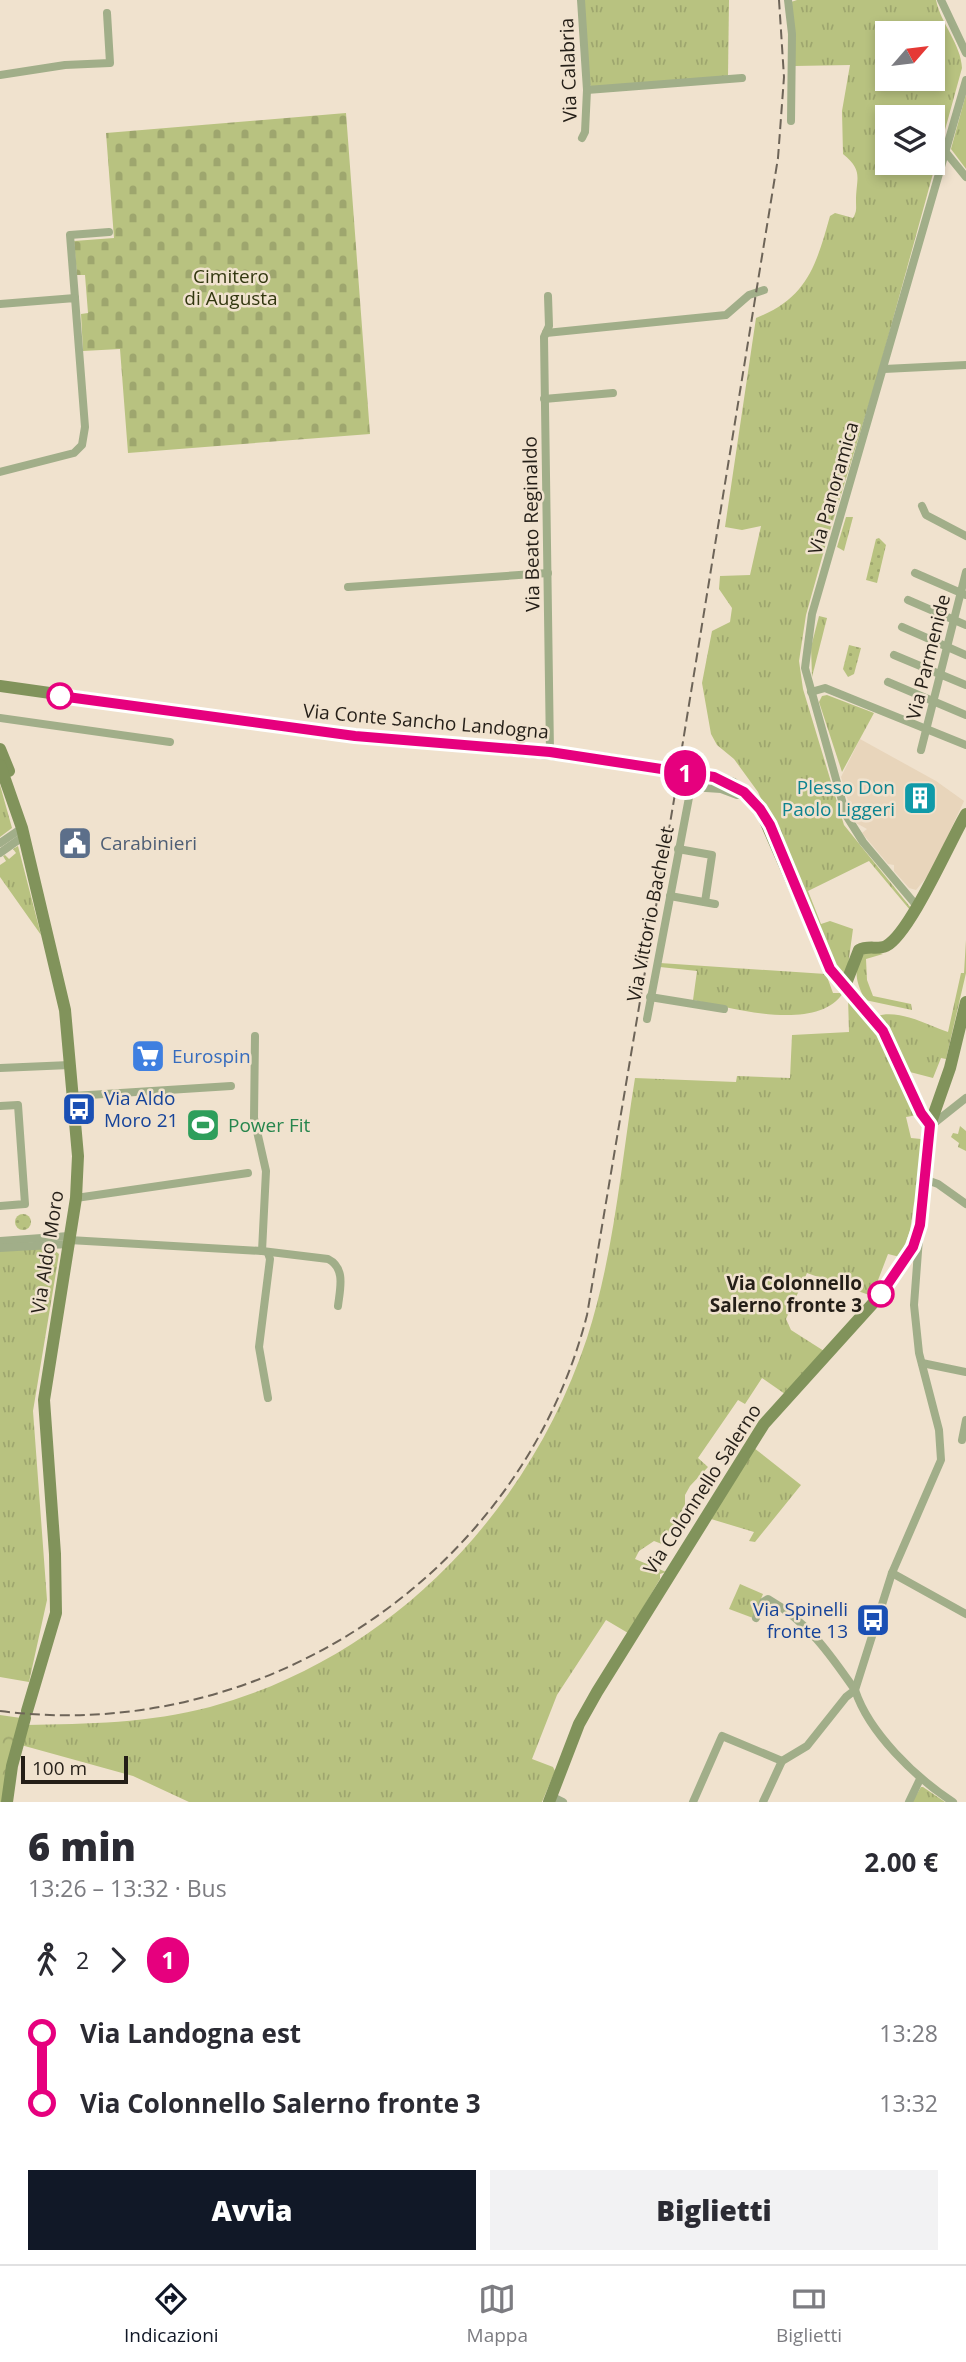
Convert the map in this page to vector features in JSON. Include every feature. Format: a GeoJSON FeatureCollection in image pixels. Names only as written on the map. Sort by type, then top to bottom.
{"type":"FeatureCollection","features":[{"type":"Feature","properties":{"kind":"main road","name":"Via Conte Sancho Landogna"},"geometry":{"type":"LineString","coordinates":[[3,689],[355,736],[550,752],[714,777],[744,792],[770,825],[830,969],[883,1031],[921,1113],[930,1125]]}},
{"type":"Feature","properties":{"kind":"main road"},"geometry":{"type":"LineString","coordinates":[[0,749],[12,779],[14,799]]}},
{"type":"Feature","properties":{"kind":"main road"},"geometry":{"type":"LineString","coordinates":[[0,765],[14,799]]}},
{"type":"Feature","properties":{"kind":"main road","name":"Via Aldo Moro"},"geometry":{"type":"LineString","coordinates":[[7,1802],[12,1766],[56,1613],[55,1554],[44,1400],[76,1198],[78,1156],[65,1010],[14,799]]}},
{"type":"Feature","properties":{"kind":"main road"},"geometry":{"type":"LineString","coordinates":[[845,986],[859,950],[886,946],[927,890],[966,814]]}},
{"type":"Feature","properties":{"kind":"main road"},"geometry":{"type":"LineString","coordinates":[[930,1125],[940,1113],[966,1002]]}},
{"type":"Feature","properties":{"kind":"main road","name":"Via Colonnello Salerno"},"geometry":{"type":"LineString","coordinates":[[554,1800],[579,1724],[764,1424],[912,1260],[920,1225],[930,1125]]}},
{"type":"Feature","properties":{"kind":"street","name":"Via Calabria"},"geometry":{"type":"LineString","coordinates":[[581,0],[587,90],[585,132],[582,138]]}},
{"type":"Feature","properties":{"kind":"street"},"geometry":{"type":"LineString","coordinates":[[788,0],[792,46],[791,121]]}},
{"type":"Feature","properties":{"kind":"street"},"geometry":{"type":"LineString","coordinates":[[941,0],[965,50]]}},
{"type":"Feature","properties":{"kind":"street"},"geometry":{"type":"LineString","coordinates":[[0,75],[110,63],[112,60],[107,13]]}},
{"type":"Feature","properties":{"kind":"street"},"geometry":{"type":"LineString","coordinates":[[587,90],[742,78]]}},
{"type":"Feature","properties":{"kind":"street","name":"Via Panoramica"},"geometry":{"type":"LineString","coordinates":[[945,147],[966,80]]}},
{"type":"Feature","properties":{"kind":"street"},"geometry":{"type":"LineString","coordinates":[[945,151],[966,177]]}},
{"type":"Feature","properties":{"kind":"street","name":"Via Panoramica"},"geometry":{"type":"LineString","coordinates":[[916,905],[863,842],[846,815],[811,692],[804,656],[812,614],[937,175]]}},
{"type":"Feature","properties":{"kind":"street"},"geometry":{"type":"LineString","coordinates":[[0,472],[74,453],[82,446],[85,427],[70,235],[109,232]]}},
{"type":"Feature","properties":{"kind":"street"},"geometry":{"type":"LineString","coordinates":[[546,332],[726,316],[749,295],[764,290]]}},
{"type":"Feature","properties":{"kind":"street","name":"Via Beato Reginaldo"},"geometry":{"type":"LineString","coordinates":[[548,296],[549,327],[546,332],[544,399],[550,752]]}},
{"type":"Feature","properties":{"kind":"street"},"geometry":{"type":"LineString","coordinates":[[0,305],[75,299]]}},
{"type":"Feature","properties":{"kind":"street"},"geometry":{"type":"LineString","coordinates":[[884,369],[966,365]]}},
{"type":"Feature","properties":{"kind":"street"},"geometry":{"type":"LineString","coordinates":[[544,399],[613,394]]}},
{"type":"Feature","properties":{"kind":"street"},"geometry":{"type":"LineString","coordinates":[[922,506],[926,515],[966,536]]}},
{"type":"Feature","properties":{"kind":"street","name":"Via Parmenide"},"geometry":{"type":"LineString","coordinates":[[921,750],[963,593],[966,572]]}},
{"type":"Feature","properties":{"kind":"street"},"geometry":{"type":"LineString","coordinates":[[348,587],[548,573]]}},
{"type":"Feature","properties":{"kind":"street"},"geometry":{"type":"LineString","coordinates":[[915,573],[963,593]]}},
{"type":"Feature","properties":{"kind":"street"},"geometry":{"type":"LineString","coordinates":[[908,600],[966,625]]}},
{"type":"Feature","properties":{"kind":"street"},"geometry":{"type":"LineString","coordinates":[[902,628],[966,655]]}},
{"type":"Feature","properties":{"kind":"street"},"geometry":{"type":"LineString","coordinates":[[894,655],[966,685]]}},
{"type":"Feature","properties":{"kind":"street"},"geometry":{"type":"LineString","coordinates":[[888,682],[966,715]]}},
{"type":"Feature","properties":{"kind":"street"},"geometry":{"type":"LineString","coordinates":[[811,692],[825,688],[966,745]]}},
{"type":"Feature","properties":{"kind":"street"},"geometry":{"type":"LineString","coordinates":[[0,718],[170,742]]}},
{"type":"Feature","properties":{"kind":"street","name":"Via Vittorio Bachelet"},"geometry":{"type":"LineString","coordinates":[[647,1019],[691,787],[721,789],[737,795],[744,792]]}},
{"type":"Feature","properties":{"kind":"street"},"geometry":{"type":"LineString","coordinates":[[0,843],[23,832]]}},
{"type":"Feature","properties":{"kind":"street"},"geometry":{"type":"LineString","coordinates":[[0,853],[23,832]]}},
{"type":"Feature","properties":{"kind":"street"},"geometry":{"type":"LineString","coordinates":[[678,849],[712,855],[705,902]]}},
{"type":"Feature","properties":{"kind":"street"},"geometry":{"type":"LineString","coordinates":[[903,891],[915,894],[927,890]]}},
{"type":"Feature","properties":{"kind":"street"},"geometry":{"type":"LineString","coordinates":[[670,896],[715,904]]}},
{"type":"Feature","properties":{"kind":"street"},"geometry":{"type":"LineString","coordinates":[[650,997],[724,1009]]}},
{"type":"Feature","properties":{"kind":"street"},"geometry":{"type":"LineString","coordinates":[[255,1036],[254,1118],[266,1171],[265,1252],[270,1259],[259,1348],[268,1398]]}},
{"type":"Feature","properties":{"kind":"street"},"geometry":{"type":"LineString","coordinates":[[0,1069],[70,1065]]}},
{"type":"Feature","properties":{"kind":"street"},"geometry":{"type":"LineString","coordinates":[[73,1096],[231,1086]]}},
{"type":"Feature","properties":{"kind":"street"},"geometry":{"type":"LineString","coordinates":[[940,1113],[966,1098]]}},
{"type":"Feature","properties":{"kind":"street"},"geometry":{"type":"LineString","coordinates":[[0,1107],[18,1105],[25,1204],[0,1206]]}},
{"type":"Feature","properties":{"kind":"street"},"geometry":{"type":"LineString","coordinates":[[76,1198],[248,1173]]}},
{"type":"Feature","properties":{"kind":"street"},"geometry":{"type":"LineString","coordinates":[[924,1179],[937,1184],[966,1203]]}},
{"type":"Feature","properties":{"kind":"street"},"geometry":{"type":"LineString","coordinates":[[0,1248],[69,1240]]}},
{"type":"Feature","properties":{"kind":"street"},"geometry":{"type":"LineString","coordinates":[[0,1241],[69,1240],[265,1252],[334,1262],[341,1274],[338,1306]]}},
{"type":"Feature","properties":{"kind":"street"},"geometry":{"type":"LineString","coordinates":[[763,1802],[782,1761],[807,1746],[846,1697],[855,1690],[892,1573],[941,1460],[939,1430],[922,1363],[914,1305],[912,1260]]}},
{"type":"Feature","properties":{"kind":"street"},"geometry":{"type":"LineString","coordinates":[[922,1363],[966,1372]]}},
{"type":"Feature","properties":{"kind":"street"},"geometry":{"type":"LineString","coordinates":[[962,1440],[966,1420]]}},
{"type":"Feature","properties":{"kind":"street"},"geometry":{"type":"LineString","coordinates":[[892,1573],[966,1614]]}},
{"type":"Feature","properties":{"kind":"street"},"geometry":{"type":"LineString","coordinates":[[756,1618],[763,1602],[768,1599],[790,1611],[822,1643],[855,1690],[878,1732],[920,1779],[953,1802]]}},
{"type":"Feature","properties":{"kind":"street"},"geometry":{"type":"LineString","coordinates":[[693,1802],[722,1736],[782,1761]]}},
{"type":"Feature","properties":{"kind":"street"},"geometry":{"type":"LineString","coordinates":[[909,1802],[920,1779]]}},
{"type":"Feature","properties":{"kind":"shaded area"},"geometry":{"type":"Polygon","coordinates":[[[860,739],[936,781],[964,801],[931,872],[916,890],[909,888],[894,871],[894,865],[888,864],[862,833],[867,829],[856,823],[852,814],[841,777],[860,739]]]}},
{"type":"Feature","properties":{"kind":"green space"},"geometry":{"type":"Polygon","coordinates":[[[584,0],[729,0],[728,76],[592,87],[589,84],[584,0]]]}},
{"type":"Feature","properties":{"kind":"green space"},"geometry":{"type":"Polygon","coordinates":[[[936,0],[944,21],[875,21],[875,91],[945,91],[945,23],[958,51],[962,68],[945,130],[945,105],[875,105],[875,175],[933,175],[876,381],[806,615],[799,661],[803,689],[844,825],[911,908],[910,910],[869,861],[808,891],[821,924],[830,921],[853,929],[847,973],[844,977],[838,973],[758,792],[734,759],[717,745],[711,734],[702,683],[712,631],[730,622],[732,608],[719,589],[720,576],[750,575],[761,526],[742,530],[725,527],[756,318],[787,301],[807,278],[820,250],[830,216],[835,213],[853,218],[856,210],[856,170],[843,154],[842,111],[850,65],[795,66],[791,2],[936,0]]]}},
{"type":"Feature","properties":{"kind":"green space"},"geometry":{"type":"Polygon","coordinates":[[[966,94],[966,169],[951,149],[966,94]]]}},
{"type":"Feature","properties":{"kind":"green space","name":"Cimitero di Augusta"},"geometry":{"type":"Polygon","coordinates":[[[346,113],[370,434],[128,453],[120,349],[83,351],[81,314],[88,313],[85,275],[77,275],[74,241],[114,238],[106,133],[346,113]]]}},
{"type":"Feature","properties":{"kind":"green space"},"geometry":{"type":"Polygon","coordinates":[[[846,517],[853,517],[844,551],[837,547],[846,517]]]}},
{"type":"Feature","properties":{"kind":"green space"},"geometry":{"type":"Polygon","coordinates":[[[879,538],[886,545],[877,583],[866,580],[876,539],[879,538]]]}},
{"type":"Feature","properties":{"kind":"green space"},"geometry":{"type":"Polygon","coordinates":[[[819,616],[827,618],[812,677],[811,647],[819,616]]]}},
{"type":"Feature","properties":{"kind":"green space"},"geometry":{"type":"Polygon","coordinates":[[[849,645],[861,648],[854,674],[848,677],[843,669],[849,645]]]}},
{"type":"Feature","properties":{"kind":"green space"},"geometry":{"type":"Polygon","coordinates":[[[827,695],[874,713],[842,772],[819,702],[822,696],[827,695]]]}},
{"type":"Feature","properties":{"kind":"green space"},"geometry":{"type":"Polygon","coordinates":[[[0,785],[12,828],[0,837],[0,785]]]}},
{"type":"Feature","properties":{"kind":"green space"},"geometry":{"type":"Polygon","coordinates":[[[18,846],[41,935],[0,877],[0,865],[6,861],[3,856],[9,859],[16,853],[13,849],[18,846]]]}},
{"type":"Feature","properties":{"kind":"green space"},"geometry":{"type":"Polygon","coordinates":[[[966,940],[966,973],[946,1059],[941,1058],[933,1078],[910,1072],[877,1016],[904,1016],[948,1032],[961,973],[964,973],[966,940]]]}},
{"type":"Feature","properties":{"kind":"green space"},"geometry":{"type":"Polygon","coordinates":[[[865,953],[883,954],[866,959],[867,980],[873,996],[911,1004],[912,1010],[865,1000],[858,982],[858,965],[865,953]]]}},
{"type":"Feature","properties":{"kind":"green space"},"geometry":{"type":"Polygon","coordinates":[[[660,963],[826,974],[833,993],[843,993],[831,1005],[814,1012],[772,1015],[750,1012],[693,1000],[697,971],[660,967],[660,963]]]}},
{"type":"Feature","properties":{"kind":"green space"},"geometry":{"type":"Polygon","coordinates":[[[848,997],[880,1035],[918,1115],[906,1117],[911,1138],[921,1139],[918,1199],[914,1203],[910,1231],[900,1257],[888,1254],[872,1296],[807,1273],[786,1319],[791,1330],[824,1351],[785,1394],[762,1378],[745,1404],[738,1400],[698,1458],[708,1467],[690,1486],[685,1495],[685,1506],[662,1544],[654,1541],[639,1551],[635,1559],[666,1572],[660,1574],[660,1579],[628,1633],[606,1620],[557,1695],[532,1759],[553,1767],[555,1771],[542,1802],[189,1802],[133,1776],[21,1745],[26,1725],[95,1723],[164,1716],[210,1707],[276,1684],[337,1653],[393,1615],[444,1570],[490,1519],[529,1463],[562,1402],[587,1338],[610,1242],[635,1078],[736,1082],[737,1076],[790,1078],[792,1035],[849,1032],[848,997]]]}},
{"type":"Feature","properties":{"kind":"green space"},"geometry":{"type":"Polygon","coordinates":[[[960,1126],[966,1131],[966,1151],[958,1147],[959,1143],[951,1137],[953,1133],[958,1134],[960,1126]]]}},
{"type":"Feature","properties":{"kind":"green space"},"geometry":{"type":"Polygon","coordinates":[[[20,1214],[26,1214],[31,1222],[29,1228],[20,1230],[15,1225],[15,1219],[20,1214]]]}},
{"type":"Feature","properties":{"kind":"green space"},"geometry":{"type":"Polygon","coordinates":[[[52,1248],[59,1254],[33,1411],[47,1600],[29,1682],[0,1677],[0,1251],[52,1248]]]}},
{"type":"Feature","properties":{"kind":"green space"},"geometry":{"type":"Polygon","coordinates":[[[754,1448],[801,1485],[755,1542],[749,1541],[754,1532],[711,1519],[754,1448]]]}},
{"type":"Feature","properties":{"kind":"green space"},"geometry":{"type":"Polygon","coordinates":[[[740,1584],[763,1594],[753,1618],[729,1609],[740,1584]]]}},
{"type":"Feature","properties":{"kind":"green space"},"geometry":{"type":"Polygon","coordinates":[[[0,1715],[21,1718],[2,1802],[0,1802],[0,1715]]]}},
{"type":"Feature","properties":{"kind":"green space"},"geometry":{"type":"Polygon","coordinates":[[[923,1787],[945,1802],[912,1802],[923,1787]]]}},
{"type":"Feature","properties":{"kind":"railway"},"geometry":{"type":"LineString","coordinates":[[679,766],[778,158],[784,77],[779,0]]}},
{"type":"Feature","properties":{"kind":"railway"},"geometry":{"type":"LineString","coordinates":[[0,1711],[98,1714],[194,1700],[284,1669],[368,1623],[442,1563],[505,1490],[554,1407],[587,1315],[677,782]]}},
{"type":"Feature","properties":{"kind":"bus line","name":"1"},"geometry":{"type":"LineString","coordinates":[[60,696],[355,736],[606,759],[714,777],[733,784],[744,792],[770,825],[830,969],[883,1031],[921,1113],[930,1125],[920,1225],[906,1260],[881,1294]]}},
{"type":"Feature","properties":{"kind":"place","name":"Plesso Don Paolo Liggeri"},"geometry":{"type":"Point","coordinates":[920,798]}},
{"type":"Feature","properties":{"kind":"place","name":"Carabinieri"},"geometry":{"type":"Point","coordinates":[75,843]}},
{"type":"Feature","properties":{"kind":"place","name":"Eurospin"},"geometry":{"type":"Point","coordinates":[148,1056]}},
{"type":"Feature","properties":{"kind":"place","name":"Via Aldo Moro 21"},"geometry":{"type":"Point","coordinates":[79,1109]}},
{"type":"Feature","properties":{"kind":"place","name":"Power Fit"},"geometry":{"type":"Point","coordinates":[203,1125]}},
{"type":"Feature","properties":{"kind":"place","name":"Via Colonnello Salerno fronte 3"},"geometry":{"type":"Point","coordinates":[881,1294]}},
{"type":"Feature","properties":{"kind":"place","name":"Via Spinelli fronte 13"},"geometry":{"type":"Point","coordinates":[873,1620]}}]}
